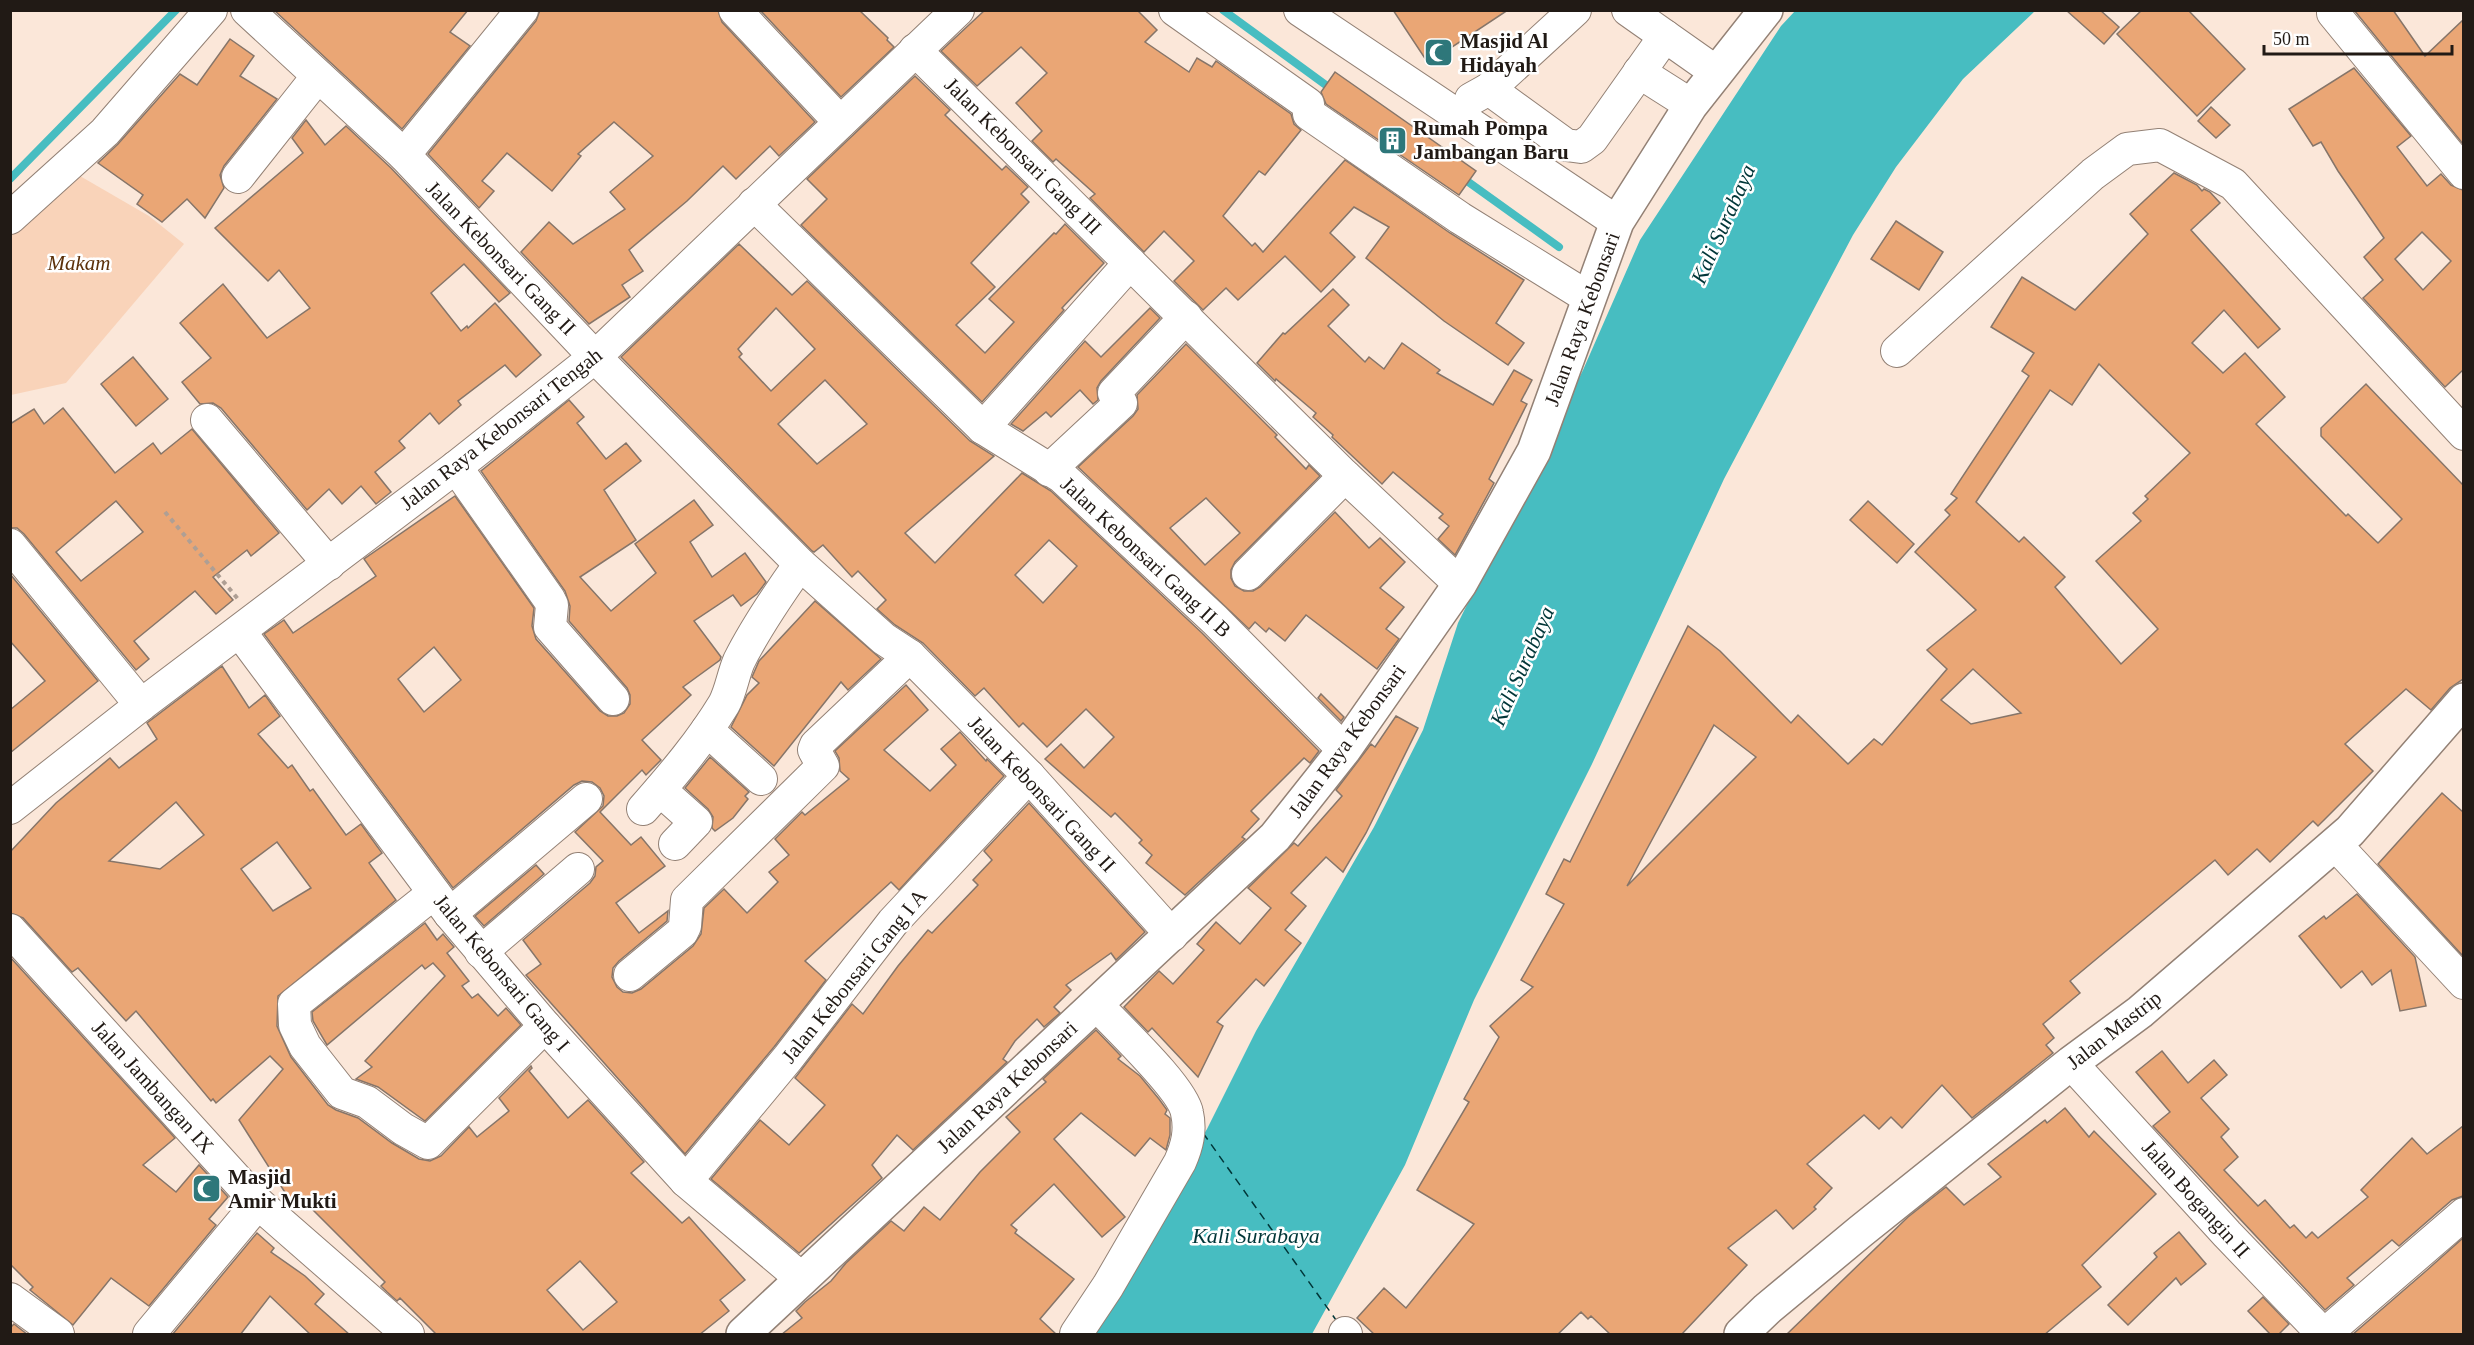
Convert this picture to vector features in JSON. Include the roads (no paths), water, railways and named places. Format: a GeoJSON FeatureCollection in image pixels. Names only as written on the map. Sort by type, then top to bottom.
{"type":"FeatureCollection","features":[{"type":"Feature","properties":{"kind":"main road","name":"Jalan Raya Kebonsari"},"geometry":{"type":"LineString","coordinates":[[743,1335],[1275,837],[1344,750],[1460,584],[1534,451],[1617,222],[1691,105],[1766,10]]}},
{"type":"Feature","properties":{"kind":"main road","name":"Jalan Mastrip"},"geometry":{"type":"LineString","coordinates":[[1741,1335],[1767,1309],[1861,1230],[2071,1063],[2140,1012],[2350,831],[2463,700]]}},
{"type":"Feature","properties":{"kind":"street"},"geometry":{"type":"LineString","coordinates":[[10,218],[105,132],[211,10]]}},
{"type":"Feature","properties":{"kind":"street","name":"Jalan Kebonsari Gang II"},"geometry":{"type":"LineString","coordinates":[[247,10],[404,155],[595,357],[800,564],[884,639],[910,656],[1029,776],[1172,934]]}},
{"type":"Feature","properties":{"kind":"street"},"geometry":{"type":"LineString","coordinates":[[404,155],[522,10]]}},
{"type":"Feature","properties":{"kind":"street"},"geometry":{"type":"LineString","coordinates":[[735,10],[840,122]]}},
{"type":"Feature","properties":{"kind":"street"},"geometry":{"type":"LineString","coordinates":[[1175,10],[1308,104],[1309,114],[1460,218],[1589,298]]}},
{"type":"Feature","properties":{"kind":"street"},"geometry":{"type":"LineString","coordinates":[[1300,10],[1617,222]]}},
{"type":"Feature","properties":{"kind":"street"},"geometry":{"type":"LineString","coordinates":[[1450,111],[1489,89],[1575,10]]}},
{"type":"Feature","properties":{"kind":"street"},"geometry":{"type":"LineString","coordinates":[[1628,10],[1716,72]]}},
{"type":"Feature","properties":{"kind":"street"},"geometry":{"type":"LineString","coordinates":[[2333,13],[2463,172]]}},
{"type":"Feature","properties":{"kind":"street","name":"Jalan Raya Kebonsari Tengah"},"geometry":{"type":"LineString","coordinates":[[10,808],[141,705],[456,467],[595,357],[915,50],[945,15]]}},
{"type":"Feature","properties":{"kind":"street"},"geometry":{"type":"LineString","coordinates":[[1489,89],[1566,145],[1581,147],[1592,140],[1665,36]]}},
{"type":"Feature","properties":{"kind":"street","name":"Jalan Kebonsari Gang III"},"geometry":{"type":"LineString","coordinates":[[915,50],[1345,476],[1460,584]]}},
{"type":"Feature","properties":{"kind":"street"},"geometry":{"type":"LineString","coordinates":[[1639,72],[1691,105]]}},
{"type":"Feature","properties":{"kind":"street"},"geometry":{"type":"LineString","coordinates":[[238,177],[318,76]]}},
{"type":"Feature","properties":{"kind":"street"},"geometry":{"type":"LineString","coordinates":[[1502,146],[1526,116]]}},
{"type":"Feature","properties":{"kind":"street"},"geometry":{"type":"LineString","coordinates":[[1897,351],[2093,174],[2127,149],[2160,145],[2233,184],[2463,434]]}},
{"type":"Feature","properties":{"kind":"street","name":"Jalan Kebonsari Gang II B"},"geometry":{"type":"LineString","coordinates":[[754,204],[982,428],[1062,477],[1215,620],[1344,750]]}},
{"type":"Feature","properties":{"kind":"street"},"geometry":{"type":"LineString","coordinates":[[982,428],[1131,263]]}},
{"type":"Feature","properties":{"kind":"street"},"geometry":{"type":"LineString","coordinates":[[1049,470],[1121,404],[1114,393],[1186,317]]}},
{"type":"Feature","properties":{"kind":"street"},"geometry":{"type":"LineString","coordinates":[[207,420],[329,564]]}},
{"type":"Feature","properties":{"kind":"street"},"geometry":{"type":"LineString","coordinates":[[456,467],[549,599],[552,605],[550,627],[613,699]]}},
{"type":"Feature","properties":{"kind":"street"},"geometry":{"type":"LineString","coordinates":[[1248,574],[1345,476]]}},
{"type":"Feature","properties":{"kind":"street"},"geometry":{"type":"LineString","coordinates":[[10,545],[141,705]]}},
{"type":"Feature","properties":{"kind":"street"},"geometry":{"type":"LineString","coordinates":[[675,844],[696,822],[653,790],[708,730],[725,702],[736,668],[755,631],[800,564]]}},
{"type":"Feature","properties":{"kind":"street","name":"Jalan Kebonsari Gang I"},"geometry":{"type":"LineString","coordinates":[[248,626],[442,904],[481,952],[686,1181],[802,1279]]}},
{"type":"Feature","properties":{"kind":"street"},"geometry":{"type":"LineString","coordinates":[[630,975],[682,932],[685,926],[687,900],[823,766],[814,750],[816,745],[910,656]]}},
{"type":"Feature","properties":{"kind":"street"},"geometry":{"type":"LineString","coordinates":[[708,730],[761,779]]}},
{"type":"Feature","properties":{"kind":"street","name":"Jalan Kebonsari Gang I A"},"geometry":{"type":"LineString","coordinates":[[686,1181],[788,1058],[893,922],[1029,776]]}},
{"type":"Feature","properties":{"kind":"street"},"geometry":{"type":"LineString","coordinates":[[545,1026],[428,1143],[367,1102],[342,1093],[305,1046],[295,1025],[294,1004],[442,904],[586,799]]}},
{"type":"Feature","properties":{"kind":"street"},"geometry":{"type":"LineString","coordinates":[[2335,844],[2463,983]]}},
{"type":"Feature","properties":{"kind":"street"},"geometry":{"type":"LineString","coordinates":[[481,952],[578,869]]}},
{"type":"Feature","properties":{"kind":"street","name":"Jalan Jambangan IX"},"geometry":{"type":"LineString","coordinates":[[10,930],[258,1203],[390,1329]]}},
{"type":"Feature","properties":{"kind":"street"},"geometry":{"type":"LineString","coordinates":[[1076,1335],[1108,1286],[1180,1162],[1189,1142],[1187,1111],[1174,1088],[1096,1004]]}},
{"type":"Feature","properties":{"kind":"street","name":"Jalan Bogangin II"},"geometry":{"type":"LineString","coordinates":[[2071,1063],[2227,1234],[2324,1335]]}},
{"type":"Feature","properties":{"kind":"street"},"geometry":{"type":"LineString","coordinates":[[149,1335],[258,1203]]}},
{"type":"Feature","properties":{"kind":"street"},"geometry":{"type":"LineString","coordinates":[[2324,1335],[2463,1214]]}},
{"type":"Feature","properties":{"kind":"street"},"geometry":{"type":"LineString","coordinates":[[10,1299],[57,1335]]}},
{"type":"Feature","properties":{"kind":"water","name":"Kali Surabaya"},"geometry":{"type":"Polygon","coordinates":[[[1795,11],[2035,11],[1963,79],[1896,167],[1853,235],[1724,479],[1592,764],[1474,1000],[1405,1165],[1312,1334],[1081,1334],[1207,1129],[1256,1031],[1374,827],[1423,730],[1458,623],[1583,370],[1640,240],[1781,26],[1795,11]]]}},
{"type":"Feature","properties":{"kind":"waterway"},"geometry":{"type":"LineString","coordinates":[[10,179],[176,10]]}},
{"type":"Feature","properties":{"kind":"waterway"},"geometry":{"type":"LineString","coordinates":[[1223,10],[1334,91]]}},
{"type":"Feature","properties":{"kind":"waterway"},"geometry":{"type":"LineString","coordinates":[[1460,176],[1559,247]]}},
{"type":"Feature","properties":{"kind":"place","name":"Masjid Al Hidayah"},"geometry":{"type":"Point","coordinates":[1439,53]}},
{"type":"Feature","properties":{"kind":"place","name":"Rumah Pompa Jambangan Baru"},"geometry":{"type":"Point","coordinates":[1392,140]}},
{"type":"Feature","properties":{"kind":"place","name":"Masjid Amir Mukti"},"geometry":{"type":"Point","coordinates":[207,1189]}},
{"type":"Feature","properties":{"kind":"park label","name":"Makam"},"geometry":{"type":"Point","coordinates":[79,263]}}]}
